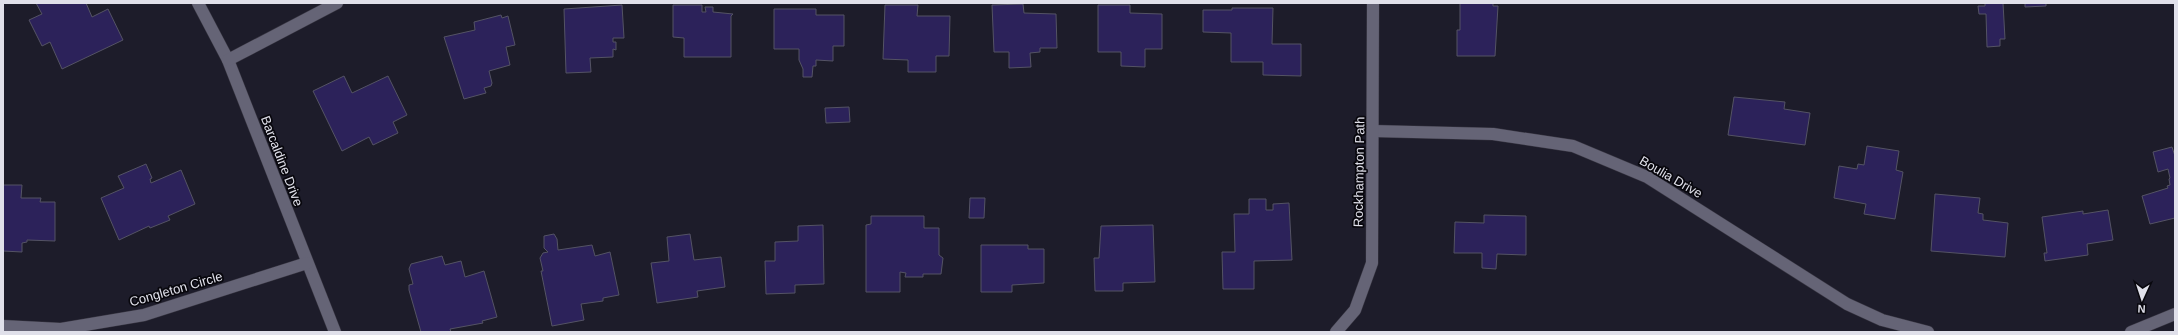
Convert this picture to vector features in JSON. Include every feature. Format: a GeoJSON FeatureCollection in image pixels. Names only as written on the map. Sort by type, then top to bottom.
{"type":"FeatureCollection","features":[{"type":"Feature","properties":{"kind":"street","name":"Barcaldine Drive"},"geometry":{"type":"LineString","coordinates":[[198,3],[228,60],[335,332]]}},
{"type":"Feature","properties":{"kind":"street"},"geometry":{"type":"LineString","coordinates":[[228,60],[336,3]]}},
{"type":"Feature","properties":{"kind":"street","name":"Rockhampton Path"},"geometry":{"type":"LineString","coordinates":[[1336,332],[1355,310],[1372,263],[1374,131],[1372,3]]}},
{"type":"Feature","properties":{"kind":"street","name":"Boulia Drive"},"geometry":{"type":"LineString","coordinates":[[1374,131],[1493,134],[1573,146],[1647,177],[1847,304],[1882,320],[1928,332]]}},
{"type":"Feature","properties":{"kind":"street","name":"Congleton Circle"},"geometry":{"type":"LineString","coordinates":[[3,326],[61,329],[144,315],[307,263]]}},
{"type":"Feature","properties":{"kind":"street"},"geometry":{"type":"LineString","coordinates":[[2131,332],[2175,314]]}},
{"type":"Feature","properties":{"kind":"building"},"geometry":{"type":"Polygon","coordinates":[[[36,3],[86,3],[92,17],[108,9],[123,40],[62,69],[50,42],[42,46],[29,20],[42,14],[36,3]]]}},
{"type":"Feature","properties":{"kind":"building"},"geometry":{"type":"Polygon","coordinates":[[[1460,3],[1493,3],[1493,6],[1498,6],[1495,56],[1457,56],[1457,30],[1460,30],[1460,3]]]}},
{"type":"Feature","properties":{"kind":"building"},"geometry":{"type":"Polygon","coordinates":[[[1985,3],[2003,3],[2005,39],[2000,39],[2000,46],[1987,47],[1986,14],[1979,14],[1978,6],[1985,6],[1985,3]]]}},
{"type":"Feature","properties":{"kind":"building"},"geometry":{"type":"Polygon","coordinates":[[[2025,3],[2046,3],[2046,6],[2025,7],[2025,3]]]}},
{"type":"Feature","properties":{"kind":"building"},"geometry":{"type":"Polygon","coordinates":[[[1023,4],[1024,13],[1056,14],[1057,48],[1040,48],[1040,52],[1030,53],[1031,67],[1009,68],[1009,52],[994,52],[992,5],[1023,4]]]}},
{"type":"Feature","properties":{"kind":"building"},"geometry":{"type":"Polygon","coordinates":[[[622,5],[624,38],[613,38],[613,42],[616,42],[616,50],[613,49],[613,57],[590,58],[591,72],[566,73],[564,9],[622,5]]]}},
{"type":"Feature","properties":{"kind":"building"},"geometry":{"type":"Polygon","coordinates":[[[673,5],[702,5],[702,12],[706,12],[705,7],[713,7],[713,12],[733,14],[731,16],[731,57],[684,57],[684,38],[673,37],[673,5]]]}},
{"type":"Feature","properties":{"kind":"building"},"geometry":{"type":"Polygon","coordinates":[[[885,5],[918,5],[917,16],[950,16],[949,56],[936,56],[936,72],[908,72],[908,60],[883,59],[885,5]]]}},
{"type":"Feature","properties":{"kind":"building"},"geometry":{"type":"Polygon","coordinates":[[[1098,5],[1130,5],[1130,13],[1162,14],[1162,49],[1145,49],[1145,67],[1121,66],[1121,52],[1098,52],[1098,5]]]}},
{"type":"Feature","properties":{"kind":"building"},"geometry":{"type":"Polygon","coordinates":[[[1232,8],[1273,8],[1272,44],[1301,44],[1301,76],[1263,75],[1263,62],[1231,62],[1231,33],[1203,32],[1203,10],[1232,10],[1232,8]]]}},
{"type":"Feature","properties":{"kind":"building"},"geometry":{"type":"Polygon","coordinates":[[[774,9],[816,9],[816,15],[844,15],[844,46],[833,46],[833,61],[816,60],[816,66],[813,66],[812,77],[803,77],[803,69],[799,60],[799,49],[774,49],[774,9]]]}},
{"type":"Feature","properties":{"kind":"building"},"geometry":{"type":"Polygon","coordinates":[[[501,15],[502,18],[508,16],[515,45],[506,47],[510,65],[489,71],[492,83],[491,86],[484,88],[486,93],[464,99],[444,37],[475,30],[474,22],[501,15]]]}},
{"type":"Feature","properties":{"kind":"building"},"geometry":{"type":"Polygon","coordinates":[[[344,76],[352,93],[388,76],[407,115],[393,122],[398,133],[373,145],[369,137],[342,151],[313,91],[344,76]]]}},
{"type":"Feature","properties":{"kind":"building"},"geometry":{"type":"Polygon","coordinates":[[[1734,97],[1785,102],[1784,109],[1810,113],[1805,145],[1728,135],[1734,97]]]}},
{"type":"Feature","properties":{"kind":"building"},"geometry":{"type":"Polygon","coordinates":[[[849,107],[850,122],[826,123],[825,108],[849,107]]]}},
{"type":"Feature","properties":{"kind":"building"},"geometry":{"type":"Polygon","coordinates":[[[1867,146],[1899,151],[1896,170],[1903,172],[1895,219],[1864,214],[1866,204],[1834,198],[1839,166],[1857,169],[1858,164],[1864,165],[1867,146]]]}},
{"type":"Feature","properties":{"kind":"building"},"geometry":{"type":"Polygon","coordinates":[[[2172,147],[2175,156],[2175,218],[2150,224],[2142,196],[2168,188],[2167,186],[2170,185],[2168,169],[2158,172],[2153,152],[2172,147]]]}},
{"type":"Feature","properties":{"kind":"building"},"geometry":{"type":"Polygon","coordinates":[[[146,164],[152,178],[150,179],[151,183],[181,170],[195,204],[168,216],[170,220],[150,228],[149,226],[119,240],[101,198],[124,188],[118,176],[146,164]]]}},
{"type":"Feature","properties":{"kind":"building"},"geometry":{"type":"Polygon","coordinates":[[[3,185],[22,185],[21,198],[41,198],[40,202],[55,202],[55,241],[27,240],[27,242],[22,243],[22,252],[3,251],[3,185]]]}},
{"type":"Feature","properties":{"kind":"building"},"geometry":{"type":"Polygon","coordinates":[[[1935,194],[1980,198],[1978,213],[1983,214],[1983,220],[2008,223],[2005,257],[1931,251],[1935,194]]]}},
{"type":"Feature","properties":{"kind":"building"},"geometry":{"type":"Polygon","coordinates":[[[970,198],[985,198],[984,218],[969,218],[970,198]]]}},
{"type":"Feature","properties":{"kind":"building"},"geometry":{"type":"Polygon","coordinates":[[[1249,199],[1266,199],[1266,210],[1273,210],[1273,204],[1289,203],[1292,260],[1254,261],[1254,289],[1223,289],[1222,252],[1235,252],[1234,214],[1249,214],[1249,199]]]}},
{"type":"Feature","properties":{"kind":"building"},"geometry":{"type":"Polygon","coordinates":[[[2108,210],[2113,240],[2087,244],[2088,255],[2045,261],[2044,253],[2047,253],[2042,217],[2083,211],[2083,214],[2108,210]]]}},
{"type":"Feature","properties":{"kind":"building"},"geometry":{"type":"Polygon","coordinates":[[[1484,215],[1526,216],[1526,255],[1497,254],[1496,269],[1482,268],[1482,253],[1454,253],[1455,222],[1484,223],[1484,215]]]}},
{"type":"Feature","properties":{"kind":"building"},"geometry":{"type":"Polygon","coordinates":[[[871,216],[924,216],[924,228],[939,228],[939,255],[943,258],[941,274],[923,274],[923,277],[905,277],[906,273],[900,272],[900,292],[866,292],[866,225],[871,224],[871,216]]]}},
{"type":"Feature","properties":{"kind":"building"},"geometry":{"type":"Polygon","coordinates":[[[823,225],[824,284],[795,285],[795,293],[766,294],[765,261],[775,261],[775,242],[798,241],[798,226],[823,225]]]}},
{"type":"Feature","properties":{"kind":"building"},"geometry":{"type":"Polygon","coordinates":[[[1153,225],[1155,282],[1123,283],[1123,291],[1095,291],[1094,258],[1099,258],[1101,226],[1153,225]]]}},
{"type":"Feature","properties":{"kind":"building"},"geometry":{"type":"Polygon","coordinates":[[[554,234],[557,239],[558,250],[592,245],[595,256],[610,252],[619,295],[603,298],[603,301],[581,304],[584,320],[552,326],[541,271],[543,271],[540,258],[543,253],[548,252],[544,248],[544,236],[554,234]]]}},
{"type":"Feature","properties":{"kind":"building"},"geometry":{"type":"Polygon","coordinates":[[[690,234],[694,260],[721,257],[725,287],[697,291],[698,297],[657,303],[651,263],[669,261],[667,237],[690,234]]]}},
{"type":"Feature","properties":{"kind":"building"},"geometry":{"type":"Polygon","coordinates":[[[981,245],[1028,245],[1028,249],[1044,249],[1044,283],[1012,285],[1012,292],[981,292],[981,245]]]}},
{"type":"Feature","properties":{"kind":"building"},"geometry":{"type":"Polygon","coordinates":[[[442,256],[445,265],[461,261],[465,277],[484,271],[497,317],[482,321],[483,323],[450,329],[451,332],[421,332],[409,290],[409,285],[413,284],[409,269],[411,264],[442,256]]]}}]}
